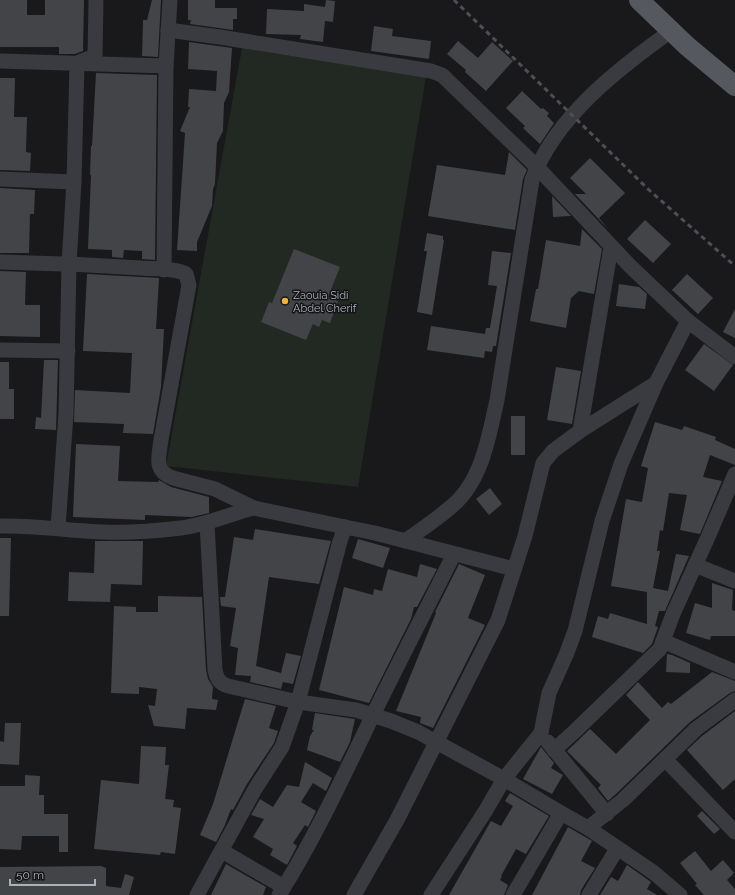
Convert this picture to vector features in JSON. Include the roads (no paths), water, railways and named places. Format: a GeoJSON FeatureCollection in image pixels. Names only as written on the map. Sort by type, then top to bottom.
{"type":"FeatureCollection","features":[{"type":"Feature","properties":{"kind":"main road"},"geometry":{"type":"LineString","coordinates":[[639,0],[686,46],[735,86]]}},
{"type":"Feature","properties":{"kind":"street"},"geometry":{"type":"LineString","coordinates":[[77,63],[95,56],[96,0]]}},
{"type":"Feature","properties":{"kind":"street"},"geometry":{"type":"LineString","coordinates":[[164,270],[166,66],[170,0]]}},
{"type":"Feature","properties":{"kind":"street"},"geometry":{"type":"LineString","coordinates":[[168,30],[220,37],[438,73],[442,75],[537,167],[611,247],[688,321],[735,357]]}},
{"type":"Feature","properties":{"kind":"street"},"geometry":{"type":"LineString","coordinates":[[405,541],[452,506],[462,496],[475,474],[484,452],[498,394],[532,180],[537,167],[571,114],[620,68],[671,31]]}},
{"type":"Feature","properties":{"kind":"street"},"geometry":{"type":"LineString","coordinates":[[0,61],[166,66]]}},
{"type":"Feature","properties":{"kind":"street"},"geometry":{"type":"LineString","coordinates":[[58,528],[66,414],[69,264],[74,182],[77,63]]}},
{"type":"Feature","properties":{"kind":"street"},"geometry":{"type":"LineString","coordinates":[[0,179],[74,182]]}},
{"type":"Feature","properties":{"kind":"street"},"geometry":{"type":"LineString","coordinates":[[580,431],[611,247]]}},
{"type":"Feature","properties":{"kind":"street"},"geometry":{"type":"LineString","coordinates":[[0,262],[69,264],[164,270],[184,273],[187,276],[189,285],[161,440],[159,467],[166,476],[215,489],[254,508],[405,541],[514,569]]}},
{"type":"Feature","properties":{"kind":"street"},"geometry":{"type":"LineString","coordinates":[[431,895],[486,810],[504,779],[541,733],[549,693],[566,655],[574,631],[602,521],[621,464],[656,383],[688,321]]}},
{"type":"Feature","properties":{"kind":"street"},"geometry":{"type":"LineString","coordinates":[[0,350],[68,351]]}},
{"type":"Feature","properties":{"kind":"street"},"geometry":{"type":"LineString","coordinates":[[354,895],[397,820],[498,620],[525,536],[543,463],[553,451],[580,431],[656,383]]}},
{"type":"Feature","properties":{"kind":"street"},"geometry":{"type":"LineString","coordinates":[[554,750],[655,655],[660,648],[673,614],[735,474]]}},
{"type":"Feature","properties":{"kind":"street"},"geometry":{"type":"LineString","coordinates":[[0,526],[58,528],[103,532],[179,528],[207,523],[254,508]]}},
{"type":"Feature","properties":{"kind":"street"},"geometry":{"type":"LineString","coordinates":[[207,523],[216,675],[220,682],[228,686],[298,702],[356,710],[391,721],[418,732],[504,779],[561,814],[588,828],[653,872],[679,895]]}},
{"type":"Feature","properties":{"kind":"street"},"geometry":{"type":"LineString","coordinates":[[197,895],[256,789],[282,747],[298,702],[345,527]]}},
{"type":"Feature","properties":{"kind":"street"},"geometry":{"type":"LineString","coordinates":[[222,851],[282,891],[299,863],[335,795],[373,715],[454,554]]}},
{"type":"Feature","properties":{"kind":"street"},"geometry":{"type":"LineString","coordinates":[[695,565],[735,581]]}},
{"type":"Feature","properties":{"kind":"street"},"geometry":{"type":"LineString","coordinates":[[663,641],[735,672]]}},
{"type":"Feature","properties":{"kind":"street"},"geometry":{"type":"LineString","coordinates":[[588,828],[607,814],[696,729],[735,700]]}},
{"type":"Feature","properties":{"kind":"street"},"geometry":{"type":"LineString","coordinates":[[541,733],[607,814]]}},
{"type":"Feature","properties":{"kind":"street"},"geometry":{"type":"LineString","coordinates":[[665,759],[735,832]]}},
{"type":"Feature","properties":{"kind":"street"},"geometry":{"type":"LineString","coordinates":[[513,895],[561,814]]}},
{"type":"Feature","properties":{"kind":"street"},"geometry":{"type":"LineString","coordinates":[[589,895],[617,849]]}},
{"type":"Feature","properties":{"kind":"railway"},"geometry":{"type":"LineString","coordinates":[[454,0],[649,190],[735,266]]}},
{"type":"Feature","properties":{"kind":"place","name":"Zaouia Sidi Abdel Cherif"},"geometry":{"type":"Point","coordinates":[285,301]}}]}
